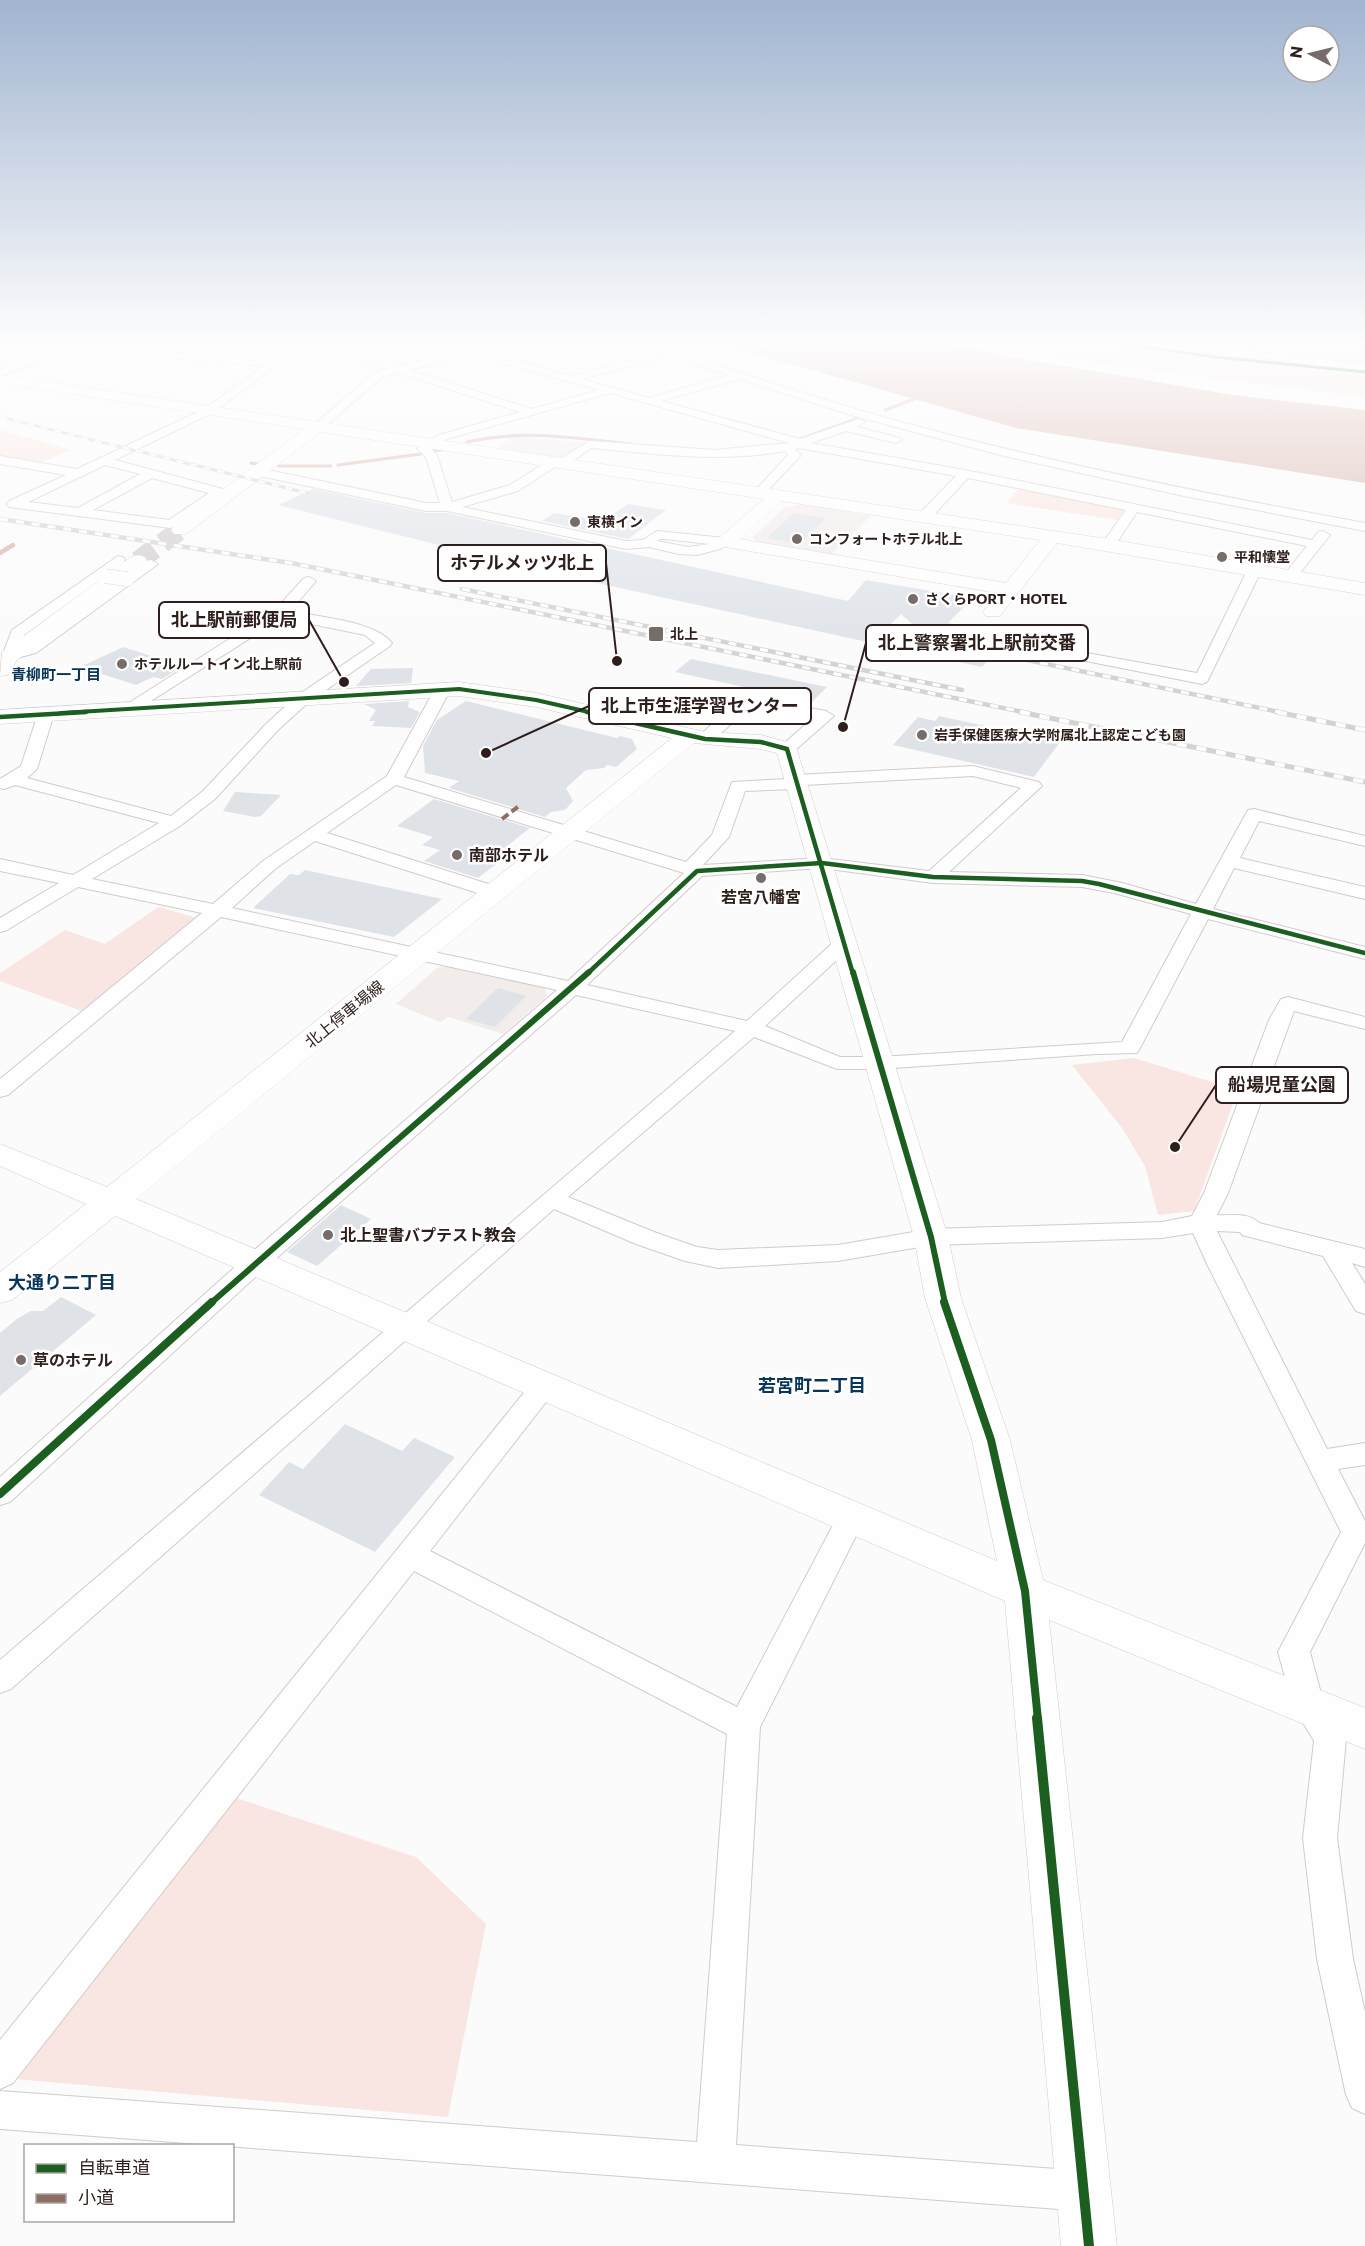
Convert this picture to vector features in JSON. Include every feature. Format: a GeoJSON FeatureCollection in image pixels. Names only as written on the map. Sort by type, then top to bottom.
{"type":"FeatureCollection","features":[{"type":"Feature","properties":{"kind":"street"},"geometry":{"type":"LineString","coordinates":[[14,504],[128,449]]}},
{"type":"Feature","properties":{"kind":"street"},"geometry":{"type":"LineString","coordinates":[[180,530],[290,449]]}},
{"type":"Feature","properties":{"kind":"street"},"geometry":{"type":"LineString","coordinates":[[423,449],[431,455],[447,507]]}},
{"type":"Feature","properties":{"kind":"street"},"geometry":{"type":"LineString","coordinates":[[474,449],[1108,545],[1365,589]]}},
{"type":"Feature","properties":{"kind":"street"},"geometry":{"type":"LineString","coordinates":[[447,507],[514,488],[581,449]]}},
{"type":"Feature","properties":{"kind":"street"},"geometry":{"type":"LineString","coordinates":[[635,449],[693,455],[780,449]]}},
{"type":"Feature","properties":{"kind":"street"},"geometry":{"type":"LineString","coordinates":[[759,493],[795,455],[789,449]]}},
{"type":"Feature","properties":{"kind":"street"},"geometry":{"type":"LineString","coordinates":[[825,449],[965,474],[1315,544]]}},
{"type":"Feature","properties":{"kind":"street"},"geometry":{"type":"LineString","coordinates":[[995,449],[1058,465],[1365,527]]}},
{"type":"Feature","properties":{"kind":"street"},"geometry":{"type":"LineString","coordinates":[[0,460],[77,473]]}},
{"type":"Feature","properties":{"kind":"street"},"geometry":{"type":"LineString","coordinates":[[0,503],[171,524],[219,492],[104,460]]}},
{"type":"Feature","properties":{"kind":"street"},"geometry":{"type":"LineString","coordinates":[[259,472],[426,507],[447,507],[592,539],[626,544],[650,543],[696,552],[706,551],[725,542],[778,495]]}},
{"type":"Feature","properties":{"kind":"street"},"geometry":{"type":"LineString","coordinates":[[81,512],[149,474]]}},
{"type":"Feature","properties":{"kind":"street"},"geometry":{"type":"LineString","coordinates":[[923,518],[965,474]]}},
{"type":"Feature","properties":{"kind":"street"},"geometry":{"type":"LineString","coordinates":[[1044,475],[1260,519],[1323,535],[1291,575]]}},
{"type":"Feature","properties":{"kind":"street"},"geometry":{"type":"LineString","coordinates":[[1108,545],[1134,508]]}},
{"type":"Feature","properties":{"kind":"street"},"geometry":{"type":"LineString","coordinates":[[993,612],[1052,537]]}},
{"type":"Feature","properties":{"kind":"street"},"geometry":{"type":"LineString","coordinates":[[725,542],[1010,589]]}},
{"type":"Feature","properties":{"kind":"street"},"geometry":{"type":"LineString","coordinates":[[5,663],[17,633],[101,576],[133,569]]}},
{"type":"Feature","properties":{"kind":"street"},"geometry":{"type":"LineString","coordinates":[[101,576],[133,569]]}},
{"type":"Feature","properties":{"kind":"street"},"geometry":{"type":"LineString","coordinates":[[5,663],[133,569]]}},
{"type":"Feature","properties":{"kind":"street"},"geometry":{"type":"LineString","coordinates":[[1021,640],[1086,657],[1202,679],[1255,569]]}},
{"type":"Feature","properties":{"kind":"street"},"geometry":{"type":"LineString","coordinates":[[129,708],[280,613],[309,581]]}},
{"type":"Feature","properties":{"kind":"street"},"geometry":{"type":"LineString","coordinates":[[0,926],[174,822],[209,795],[273,726],[304,698],[385,643],[370,632],[280,613]]}},
{"type":"Feature","properties":{"kind":"street"},"geometry":{"type":"LineString","coordinates":[[0,717],[459,689],[536,700],[697,737],[761,742],[792,771],[822,863],[931,1237],[943,1298],[992,1440],[1025,1591],[1089,2246]]}},
{"type":"Feature","properties":{"kind":"street"},"geometry":{"type":"LineString","coordinates":[[0,1089],[218,910],[269,865],[394,779],[439,696],[439,690]]}},
{"type":"Feature","properties":{"kind":"street"},"geometry":{"type":"LineString","coordinates":[[697,737],[742,704],[750,702],[826,716],[792,771]]}},
{"type":"Feature","properties":{"kind":"street"},"geometry":{"type":"LineString","coordinates":[[6,783],[29,769],[46,714]]}},
{"type":"Feature","properties":{"kind":"street","name":"北上停車場線"},"geometry":{"type":"LineString","coordinates":[[0,1291],[569,832],[697,737]]}},
{"type":"Feature","properties":{"kind":"street"},"geometry":{"type":"LineString","coordinates":[[0,1494],[254,1264],[573,987],[693,870],[720,837],[738,786],[792,771],[973,771],[1033,786],[933,877]]}},
{"type":"Feature","properties":{"kind":"street"},"geometry":{"type":"LineString","coordinates":[[394,779],[693,870],[822,863],[933,877],[1082,881],[1107,884],[1365,953]]}},
{"type":"Feature","properties":{"kind":"street"},"geometry":{"type":"LineString","coordinates":[[6,783],[174,822]]}},
{"type":"Feature","properties":{"kind":"street"},"geometry":{"type":"LineString","coordinates":[[0,865],[419,953],[751,1028],[837,1063],[879,1063],[1097,1048],[1129,1048],[1254,814],[1365,841]]}},
{"type":"Feature","properties":{"kind":"street"},"geometry":{"type":"LineString","coordinates":[[314,835],[495,892]]}},
{"type":"Feature","properties":{"kind":"street"},"geometry":{"type":"LineString","coordinates":[[1228,861],[1365,893]]}},
{"type":"Feature","properties":{"kind":"street"},"geometry":{"type":"LineString","coordinates":[[0,1679],[751,1028],[844,943]]}},
{"type":"Feature","properties":{"kind":"street"},"geometry":{"type":"LineString","coordinates":[[1201,1223],[1216,1193],[1279,1020],[1288,1003],[1365,1023]]}},
{"type":"Feature","properties":{"kind":"street"},"geometry":{"type":"LineString","coordinates":[[0,1154],[1025,1591],[1365,1729]]}},
{"type":"Feature","properties":{"kind":"street"},"geometry":{"type":"LineString","coordinates":[[551,1199],[645,1238],[694,1255],[718,1258],[838,1253],[931,1237],[1162,1230],[1201,1223],[1246,1224],[1251,1229],[1365,1258]]}},
{"type":"Feature","properties":{"kind":"street"},"geometry":{"type":"LineString","coordinates":[[1201,1223],[1320,1461],[1360,1531],[1294,1652],[1309,1706],[1330,1739],[1320,1838],[1335,1959],[1365,2095]]}},
{"type":"Feature","properties":{"kind":"street"},"geometry":{"type":"LineString","coordinates":[[1332,1250],[1365,1305]]}},
{"type":"Feature","properties":{"kind":"street"},"geometry":{"type":"LineString","coordinates":[[0,2070],[544,1386]]}},
{"type":"Feature","properties":{"kind":"street"},"geometry":{"type":"LineString","coordinates":[[1320,1461],[1365,1454]]}},
{"type":"Feature","properties":{"kind":"street"},"geometry":{"type":"LineString","coordinates":[[715,2163],[744,1726],[852,1516]]}},
{"type":"Feature","properties":{"kind":"street"},"geometry":{"type":"LineString","coordinates":[[409,1554],[744,1726]]}},
{"type":"Feature","properties":{"kind":"street"},"geometry":{"type":"LineString","coordinates":[[0,2110],[1084,2191]]}},
{"type":"Feature","properties":{"kind":"shaded area"},"geometry":{"type":"Polygon","coordinates":[[[0,449],[71,450],[40,463],[0,455],[0,449]]]}},
{"type":"Feature","properties":{"kind":"shaded area"},"geometry":{"type":"Polygon","coordinates":[[[503,449],[579,449],[562,458],[503,449]]]}},
{"type":"Feature","properties":{"kind":"shaded area"},"geometry":{"type":"Polygon","coordinates":[[[1148,449],[1365,449],[1365,483],[1148,449]]]}},
{"type":"Feature","properties":{"kind":"shaded area"},"geometry":{"type":"Polygon","coordinates":[[[1020,487],[1125,509],[1117,520],[1007,503],[1020,487]]]}},
{"type":"Feature","properties":{"kind":"shaded area"},"geometry":{"type":"Polygon","coordinates":[[[804,504],[871,516],[830,556],[760,544],[753,537],[785,507],[804,504]]]}},
{"type":"Feature","properties":{"kind":"shaded area"},"geometry":{"type":"Polygon","coordinates":[[[158,907],[201,919],[84,1012],[0,981],[0,973],[65,930],[105,944],[158,907]]]}},
{"type":"Feature","properties":{"kind":"shaded area"},"geometry":{"type":"Polygon","coordinates":[[[447,966],[545,988],[547,996],[503,1034],[448,1017],[440,1022],[396,1004],[437,968],[447,966]]]}},
{"type":"Feature","properties":{"kind":"shaded area"},"geometry":{"type":"Polygon","coordinates":[[[1134,1058],[1238,1090],[1194,1211],[1158,1215],[1145,1166],[1122,1128],[1072,1065],[1134,1058]]]}},
{"type":"Feature","properties":{"kind":"shaded area"},"geometry":{"type":"Polygon","coordinates":[[[236,1798],[416,1857],[486,1924],[448,2117],[15,2079],[236,1798]]]}},
{"type":"Feature","properties":{"kind":"building"},"geometry":{"type":"Polygon","coordinates":[[[313,489],[426,513],[447,513],[848,601],[866,580],[961,596],[954,602],[967,604],[948,623],[1010,637],[982,667],[902,650],[919,630],[901,614],[872,643],[547,572],[278,505],[313,489]]]}},
{"type":"Feature","properties":{"kind":"building"},"geometry":{"type":"Polygon","coordinates":[[[628,504],[666,510],[628,539],[542,521],[554,513],[603,521],[628,504]]]}},
{"type":"Feature","properties":{"kind":"building"},"geometry":{"type":"Polygon","coordinates":[[[794,513],[826,518],[800,544],[767,538],[794,513]]]}},
{"type":"Feature","properties":{"kind":"building","name":"ホテルルートイン北上駅前"},"geometry":{"type":"Polygon","coordinates":[[[123,647],[183,666],[162,679],[153,677],[136,685],[80,667],[123,647]]]}},
{"type":"Feature","properties":{"kind":"building"},"geometry":{"type":"Polygon","coordinates":[[[691,659],[827,687],[812,702],[675,672],[691,659]]]}},
{"type":"Feature","properties":{"kind":"building"},"geometry":{"type":"Polygon","coordinates":[[[413,668],[411,683],[356,686],[371,669],[413,668]]]}},
{"type":"Feature","properties":{"kind":"building"},"geometry":{"type":"Polygon","coordinates":[[[409,701],[408,707],[420,712],[411,728],[372,726],[375,721],[369,721],[376,710],[364,704],[409,701]]]}},
{"type":"Feature","properties":{"kind":"building"},"geometry":{"type":"Polygon","coordinates":[[[466,701],[617,738],[620,736],[632,739],[637,749],[616,767],[607,765],[604,768],[586,770],[566,788],[573,801],[565,810],[551,812],[545,817],[449,788],[459,781],[425,773],[423,746],[437,720],[466,701]]]}},
{"type":"Feature","properties":{"kind":"building"},"geometry":{"type":"Polygon","coordinates":[[[939,716],[1060,742],[1034,777],[893,745],[918,717],[935,721],[939,716]]]}},
{"type":"Feature","properties":{"kind":"building"},"geometry":{"type":"Polygon","coordinates":[[[235,792],[281,795],[261,816],[255,817],[223,811],[235,792]]]}},
{"type":"Feature","properties":{"kind":"building"},"geometry":{"type":"Polygon","coordinates":[[[434,799],[530,828],[492,858],[500,861],[478,878],[424,861],[440,850],[422,845],[433,837],[397,826],[434,799]]]}},
{"type":"Feature","properties":{"kind":"building"},"geometry":{"type":"Polygon","coordinates":[[[305,870],[442,899],[394,937],[253,908],[290,874],[299,875],[305,870]]]}},
{"type":"Feature","properties":{"kind":"building"},"geometry":{"type":"Polygon","coordinates":[[[498,988],[526,996],[495,1027],[466,1019],[498,988]]]}},
{"type":"Feature","properties":{"kind":"building","name":"北上聖書バプテスト教会"},"geometry":{"type":"Polygon","coordinates":[[[341,1205],[371,1219],[317,1266],[287,1252],[341,1205]]]}},
{"type":"Feature","properties":{"kind":"building","name":"草のホテル"},"geometry":{"type":"Polygon","coordinates":[[[61,1297],[96,1315],[0,1396],[0,1333],[18,1318],[31,1311],[43,1311],[61,1297]]]}},
{"type":"Feature","properties":{"kind":"building"},"geometry":{"type":"Polygon","coordinates":[[[345,1424],[402,1451],[414,1438],[455,1457],[375,1552],[259,1495],[289,1462],[303,1469],[345,1424]]]}},
{"type":"Feature","properties":{"kind":"waterway"},"geometry":{"type":"LineString","coordinates":[[431,452],[445,449]]}},
{"type":"Feature","properties":{"kind":"waterway"},"geometry":{"type":"LineString","coordinates":[[338,465],[421,454]]}},
{"type":"Feature","properties":{"kind":"waterway"},"geometry":{"type":"LineString","coordinates":[[251,463],[259,464]]}},
{"type":"Feature","properties":{"kind":"waterway"},"geometry":{"type":"LineString","coordinates":[[279,466],[331,466]]}},
{"type":"Feature","properties":{"kind":"waterway"},"geometry":{"type":"LineString","coordinates":[[0,553],[13,545]]}},
{"type":"Feature","properties":{"kind":"tunnel"},"geometry":{"type":"LineString","coordinates":[[138,561],[180,530]]}},
{"type":"Feature","properties":{"kind":"railway"},"geometry":{"type":"LineString","coordinates":[[129,449],[307,493]]}},
{"type":"Feature","properties":{"kind":"railway"},"geometry":{"type":"LineString","coordinates":[[0,519],[291,563],[1028,713]]}},
{"type":"Feature","properties":{"kind":"railway"},"geometry":{"type":"LineString","coordinates":[[462,589],[962,690]]}},
{"type":"Feature","properties":{"kind":"railway"},"geometry":{"type":"LineString","coordinates":[[993,653],[1284,713]]}},
{"type":"Feature","properties":{"kind":"railway"},"geometry":{"type":"LineString","coordinates":[[1020,712],[1365,782]]}},
{"type":"Feature","properties":{"kind":"railway"},"geometry":{"type":"LineString","coordinates":[[1277,712],[1365,730]]}},
{"type":"Feature","properties":{"kind":"marked path"},"geometry":{"type":"LineString","coordinates":[[502,819],[519,806]]}},
{"type":"Feature","properties":{"kind":"cycle path"},"geometry":{"type":"LineString","coordinates":[[0,717],[459,689],[536,700],[705,739],[761,742],[787,749],[931,1237],[943,1298],[991,1440],[1025,1591],[1089,2246]]}},
{"type":"Feature","properties":{"kind":"cycle path"},"geometry":{"type":"LineString","coordinates":[[0,1494],[254,1264],[573,987],[697,871],[822,863],[933,877],[1082,881],[1115,887],[1365,953]]}},
{"type":"Feature","properties":{"kind":"place","name":"東横イン"},"geometry":{"type":"Point","coordinates":[575,522]}},
{"type":"Feature","properties":{"kind":"place","name":"コンフォートホテル北上"},"geometry":{"type":"Point","coordinates":[797,539]}},
{"type":"Feature","properties":{"kind":"place","name":"平和懐堂"},"geometry":{"type":"Point","coordinates":[1222,557]}},
{"type":"Feature","properties":{"kind":"place","name":"さくらPORT・HOTEL"},"geometry":{"type":"Point","coordinates":[913,599]}},
{"type":"Feature","properties":{"kind":"place","name":"北上"},"geometry":{"type":"Point","coordinates":[656,634]}},
{"type":"Feature","properties":{"kind":"place","name":"ホテルメッツ北上"},"geometry":{"type":"Point","coordinates":[617,661]}},
{"type":"Feature","properties":{"kind":"place","name":"ホテルルートイン北上駅前"},"geometry":{"type":"Point","coordinates":[122,664]}},
{"type":"Feature","properties":{"kind":"place","name":"北上駅前郵便局"},"geometry":{"type":"Point","coordinates":[344,682]}},
{"type":"Feature","properties":{"kind":"place","name":"北上警察署北上駅前交番"},"geometry":{"type":"Point","coordinates":[843,727]}},
{"type":"Feature","properties":{"kind":"place","name":"岩手保健医療大学附属北上認定こども園"},"geometry":{"type":"Point","coordinates":[922,735]}},
{"type":"Feature","properties":{"kind":"place","name":"北上市生涯学習センター"},"geometry":{"type":"Point","coordinates":[486,753]}},
{"type":"Feature","properties":{"kind":"place","name":"南部ホテル"},"geometry":{"type":"Point","coordinates":[457,855]}},
{"type":"Feature","properties":{"kind":"place","name":"若宮八幡宮"},"geometry":{"type":"Point","coordinates":[761,878]}},
{"type":"Feature","properties":{"kind":"place","name":"船場児童公園"},"geometry":{"type":"Point","coordinates":[1175,1147]}},
{"type":"Feature","properties":{"kind":"place","name":"北上聖書バプテスト教会"},"geometry":{"type":"Point","coordinates":[328,1235]}},
{"type":"Feature","properties":{"kind":"place","name":"草のホテル"},"geometry":{"type":"Point","coordinates":[21,1360]}},
{"type":"Feature","properties":{"kind":"district","name":"青柳町一丁目"},"geometry":{"type":"Point","coordinates":[56,675]}},
{"type":"Feature","properties":{"kind":"district","name":"大通り二丁目"},"geometry":{"type":"Point","coordinates":[62,1283]}},
{"type":"Feature","properties":{"kind":"district","name":"若宮町二丁目"},"geometry":{"type":"Point","coordinates":[812,1386]}}]}
